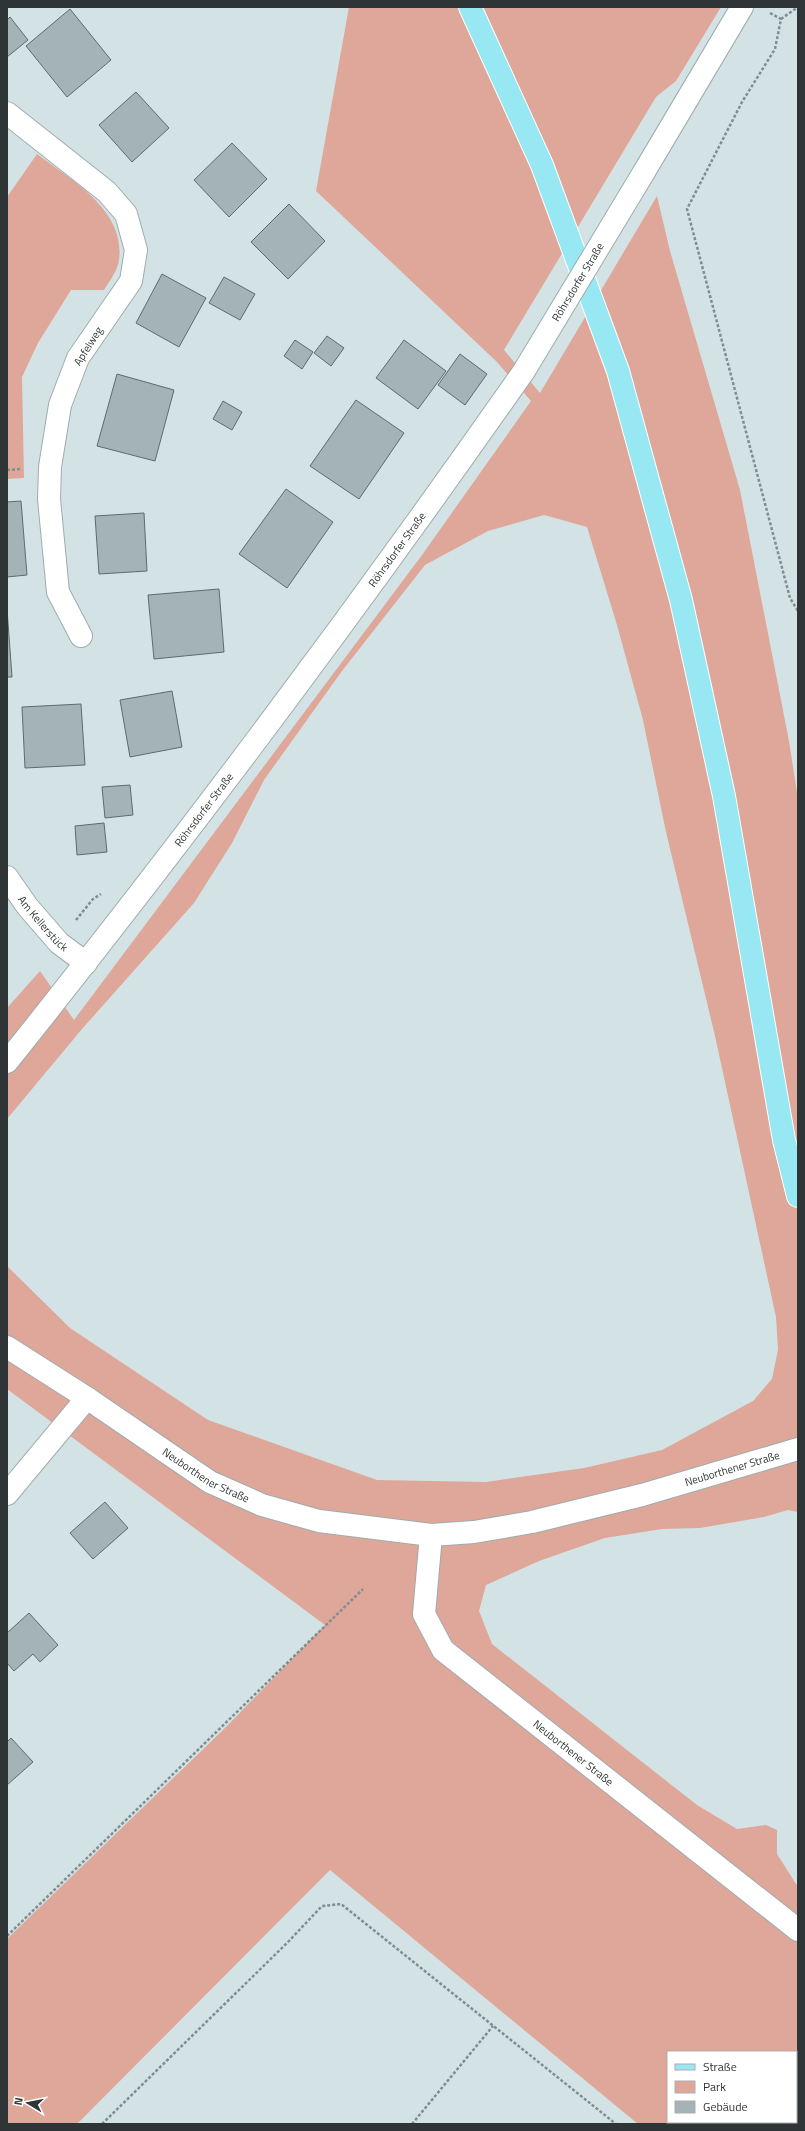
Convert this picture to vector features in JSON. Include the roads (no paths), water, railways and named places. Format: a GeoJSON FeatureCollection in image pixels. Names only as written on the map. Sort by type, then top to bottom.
{"type":"FeatureCollection","features":[{"type":"Feature","properties":{"kind":"main road"},"geometry":{"type":"LineString","coordinates":[[470,7],[542,166],[620,378],[681,600],[717,766],[784,1140],[798,1196]]}},
{"type":"Feature","properties":{"kind":"street","name":"Röhrsdorfer Straße"},"geometry":{"type":"LineString","coordinates":[[7,1062],[86,963],[227,779],[456,468],[524,371],[742,7]]}},
{"type":"Feature","properties":{"kind":"street","name":"Apfelweg"},"geometry":{"type":"LineString","coordinates":[[7,113],[107,192],[126,214],[136,250],[131,281],[78,358],[62,398],[50,467],[49,499],[58,592],[81,636]]}},
{"type":"Feature","properties":{"kind":"street","name":"Am Kellerstück"},"geometry":{"type":"LineString","coordinates":[[7,877],[27,906],[58,943],[86,963]]}},
{"type":"Feature","properties":{"kind":"street","name":"Neuborthener Straße"},"geometry":{"type":"LineString","coordinates":[[7,1347],[87,1398],[210,1482],[262,1506],[319,1521],[431,1535],[474,1532],[532,1522],[642,1495],[798,1449]]}},
{"type":"Feature","properties":{"kind":"street"},"geometry":{"type":"LineString","coordinates":[[7,1494],[87,1398]]}},
{"type":"Feature","properties":{"kind":"street","name":"Neuborthener Straße"},"geometry":{"type":"LineString","coordinates":[[431,1535],[424,1614],[443,1650],[798,1930]]}}]}
